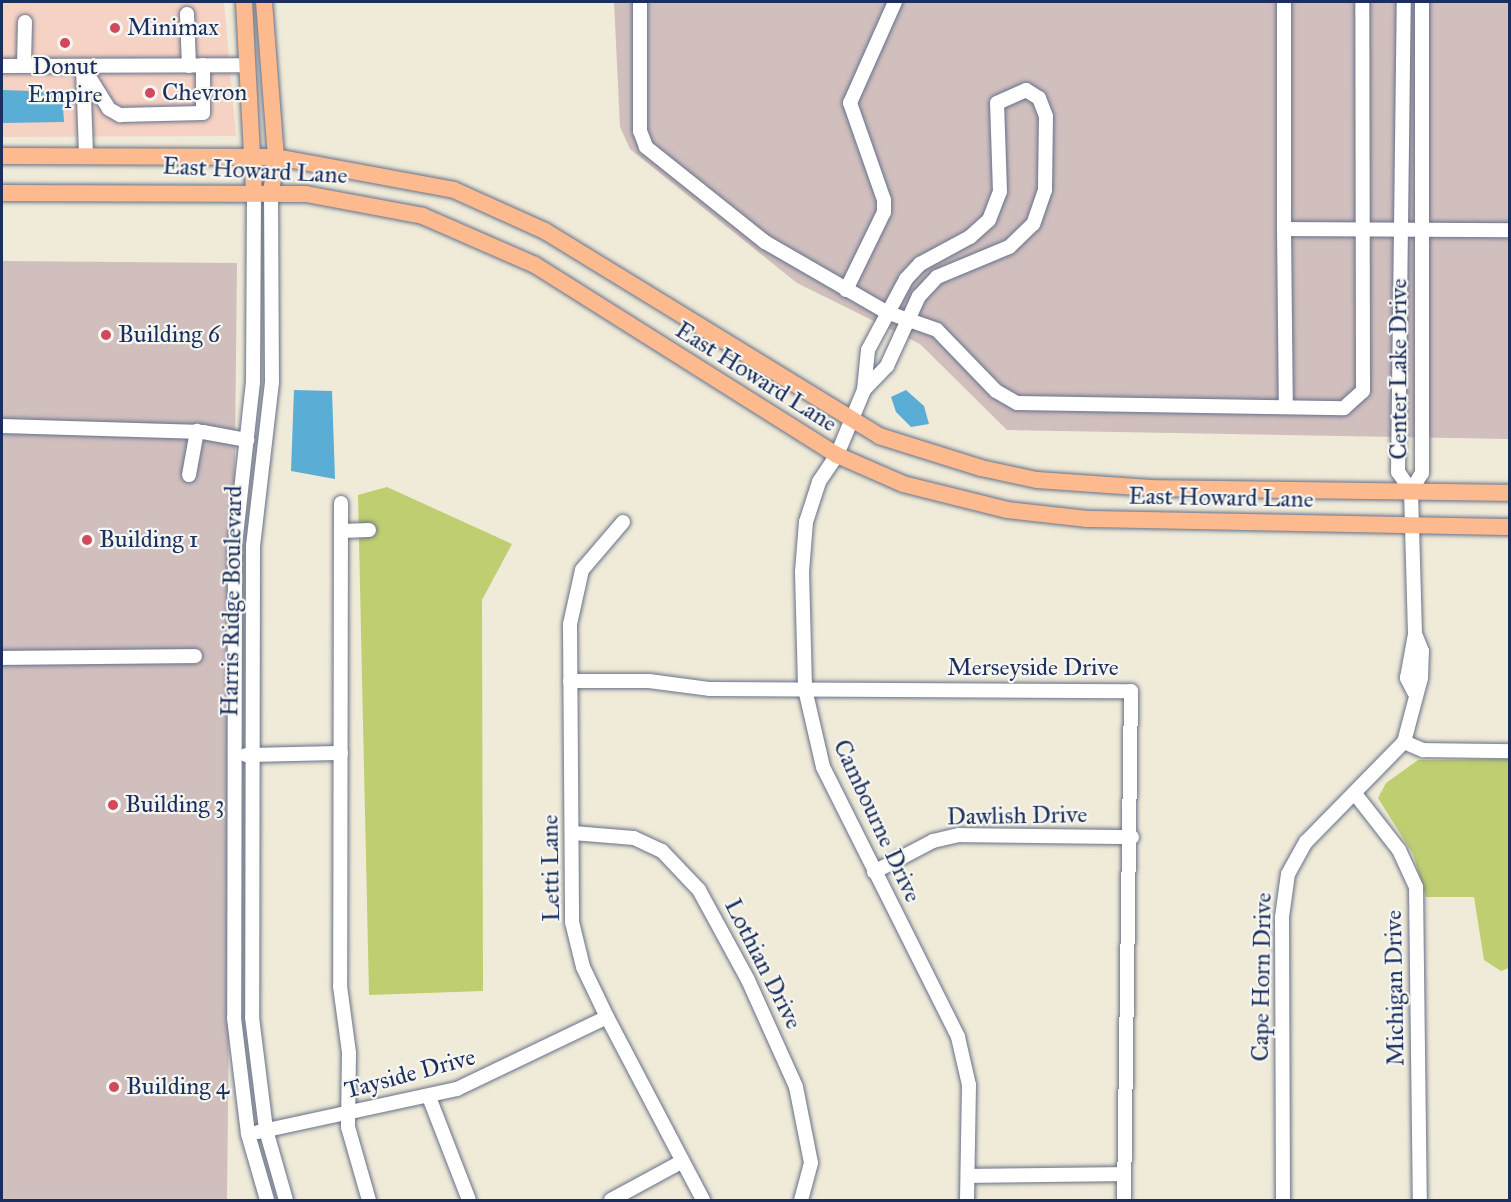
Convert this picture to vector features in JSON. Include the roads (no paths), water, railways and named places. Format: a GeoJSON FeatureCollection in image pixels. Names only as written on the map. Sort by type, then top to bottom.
{"type":"FeatureCollection","features":[{"type":"Feature","properties":{"kind":"main road","name":"Harris Ridge Boulevard"},"geometry":{"type":"LineString","coordinates":[[244,2],[247,65],[256,157],[254,193]]}},
{"type":"Feature","properties":{"kind":"main road","name":"Harris Ridge Boulevard"},"geometry":{"type":"LineString","coordinates":[[264,2],[276,157],[271,193]]}},
{"type":"Feature","properties":{"kind":"main road","name":"East Howard Lane"},"geometry":{"type":"LineString","coordinates":[[2,156],[276,157],[405,177],[503,210],[879,436],[1037,480],[1151,488],[1509,493]]}},
{"type":"Feature","properties":{"kind":"main road","name":"East Howard Lane"},"geometry":{"type":"LineString","coordinates":[[2,193],[271,193],[355,199],[423,216],[480,238],[534,265],[837,455],[903,484],[1007,510],[1087,519],[1509,527]]}},
{"type":"Feature","properties":{"kind":"street"},"geometry":{"type":"LineString","coordinates":[[640,2],[640,131],[646,147],[744,228],[886,312],[908,322],[937,330],[996,391],[1017,403],[1344,408],[1363,391],[1360,228],[1362,2]]}},
{"type":"Feature","properties":{"kind":"street"},"geometry":{"type":"LineString","coordinates":[[846,290],[884,212],[884,200],[850,104],[895,2]]}},
{"type":"Feature","properties":{"kind":"street"},"geometry":{"type":"LineString","coordinates":[[1284,2],[1286,407]]}},
{"type":"Feature","properties":{"kind":"street","name":"Center Lake Drive"},"geometry":{"type":"LineString","coordinates":[[1404,2],[1398,472],[1411,491],[1422,473],[1422,2]]}},
{"type":"Feature","properties":{"kind":"street"},"geometry":{"type":"LineString","coordinates":[[83,67],[109,109],[120,115],[203,113],[187,14]]}},
{"type":"Feature","properties":{"kind":"street"},"geometry":{"type":"LineString","coordinates":[[24,65],[25,22]]}},
{"type":"Feature","properties":{"kind":"street"},"geometry":{"type":"LineString","coordinates":[[2,66],[247,65]]}},
{"type":"Feature","properties":{"kind":"street"},"geometry":{"type":"LineString","coordinates":[[83,67],[86,156]]}},
{"type":"Feature","properties":{"kind":"street"},"geometry":{"type":"LineString","coordinates":[[1026,90],[1039,98],[1046,116],[1045,190],[1033,224],[1009,247],[937,276],[919,296],[887,366],[864,390],[868,350],[886,312],[920,264],[970,237],[989,220],[1000,192],[997,103],[1026,90]]}},
{"type":"Feature","properties":{"kind":"street","name":"Harris Ridge Boulevard"},"geometry":{"type":"LineString","coordinates":[[254,193],[254,382],[236,515],[234,1018],[248,1134],[267,1200]]}},
{"type":"Feature","properties":{"kind":"street","name":"Harris Ridge Boulevard"},"geometry":{"type":"LineString","coordinates":[[271,193],[270,408],[252,545],[252,1017],[266,1130],[286,1200]]}},
{"type":"Feature","properties":{"kind":"street"},"geometry":{"type":"LineString","coordinates":[[1284,229],[1509,230]]}},
{"type":"Feature","properties":{"kind":"street","name":"Cambourne Drive"},"geometry":{"type":"LineString","coordinates":[[864,390],[849,420],[837,455],[819,482],[806,522],[805,689],[823,767],[958,1037],[969,1085],[967,1200]]}},
{"type":"Feature","properties":{"kind":"street"},"geometry":{"type":"LineString","coordinates":[[2,426],[197,431],[247,440]]}},
{"type":"Feature","properties":{"kind":"street"},"geometry":{"type":"LineString","coordinates":[[189,475],[197,431]]}},
{"type":"Feature","properties":{"kind":"street"},"geometry":{"type":"LineString","coordinates":[[1411,491],[1414,526],[1415,634],[1421,678],[1414,692],[1404,742],[1423,750],[1509,751]]}},
{"type":"Feature","properties":{"kind":"street"},"geometry":{"type":"LineString","coordinates":[[341,503],[340,986],[349,1053],[348,1114],[356,1166],[369,1200]]}},
{"type":"Feature","properties":{"kind":"street","name":"Letti Lane"},"geometry":{"type":"LineString","coordinates":[[623,522],[582,570],[570,624],[572,922],[583,967],[681,1162],[703,1200]]}},
{"type":"Feature","properties":{"kind":"street"},"geometry":{"type":"LineString","coordinates":[[341,531],[369,530]]}},
{"type":"Feature","properties":{"kind":"street"},"geometry":{"type":"LineString","coordinates":[[1414,692],[1407,678],[1415,634]]}},
{"type":"Feature","properties":{"kind":"street"},"geometry":{"type":"LineString","coordinates":[[2,658],[195,656]]}},
{"type":"Feature","properties":{"kind":"street","name":"Merseyside Drive"},"geometry":{"type":"LineString","coordinates":[[570,681],[805,689],[1131,691],[1132,837],[1124,1200]]}},
{"type":"Feature","properties":{"kind":"street","name":"Cape Horn Drive"},"geometry":{"type":"LineString","coordinates":[[1283,1200],[1282,917],[1288,874],[1306,842],[1356,795],[1404,742]]}},
{"type":"Feature","properties":{"kind":"street"},"geometry":{"type":"LineString","coordinates":[[234,754],[341,753]]}},
{"type":"Feature","properties":{"kind":"street","name":"Michigan Drive"},"geometry":{"type":"LineString","coordinates":[[1356,795],[1399,850],[1416,887],[1420,1200]]}},
{"type":"Feature","properties":{"kind":"street","name":"Lothian Drive"},"geometry":{"type":"LineString","coordinates":[[573,833],[634,838],[662,851],[699,890],[748,980],[796,1087],[811,1163],[801,1200]]}},
{"type":"Feature","properties":{"kind":"street","name":"Dawlish Drive"},"geometry":{"type":"LineString","coordinates":[[874,872],[933,841],[959,835],[1132,837]]}},
{"type":"Feature","properties":{"kind":"street","name":"Tayside Drive"},"geometry":{"type":"LineString","coordinates":[[248,1134],[429,1097],[493,1075],[607,1017]]}},
{"type":"Feature","properties":{"kind":"street"},"geometry":{"type":"LineString","coordinates":[[429,1097],[469,1200]]}},
{"type":"Feature","properties":{"kind":"street"},"geometry":{"type":"LineString","coordinates":[[611,1200],[681,1162]]}},
{"type":"Feature","properties":{"kind":"street"},"geometry":{"type":"LineString","coordinates":[[968,1176],[1124,1174]]}},
{"type":"Feature","properties":{"kind":"water"},"geometry":{"type":"Polygon","coordinates":[[[2,90],[62,92],[64,122],[2,123],[2,90]]]}},
{"type":"Feature","properties":{"kind":"water"},"geometry":{"type":"Polygon","coordinates":[[[294,390],[332,391],[335,479],[291,471],[294,390]]]}},
{"type":"Feature","properties":{"kind":"water"},"geometry":{"type":"Polygon","coordinates":[[[906,390],[924,406],[929,424],[911,427],[896,412],[891,397],[906,390]]]}},
{"type":"Feature","properties":{"kind":"place","name":"Minimax"},"geometry":{"type":"Point","coordinates":[115,28]}},
{"type":"Feature","properties":{"kind":"place","name":"Donut Empire"},"geometry":{"type":"Point","coordinates":[65,43]}},
{"type":"Feature","properties":{"kind":"place","name":"Chevron"},"geometry":{"type":"Point","coordinates":[150,93]}},
{"type":"Feature","properties":{"kind":"place","name":"Building 6"},"geometry":{"type":"Point","coordinates":[106,335]}},
{"type":"Feature","properties":{"kind":"place","name":"Building 1"},"geometry":{"type":"Point","coordinates":[87,540]}},
{"type":"Feature","properties":{"kind":"place","name":"Building 3"},"geometry":{"type":"Point","coordinates":[113,805]}},
{"type":"Feature","properties":{"kind":"place","name":"Building 4"},"geometry":{"type":"Point","coordinates":[114,1087]}}]}
